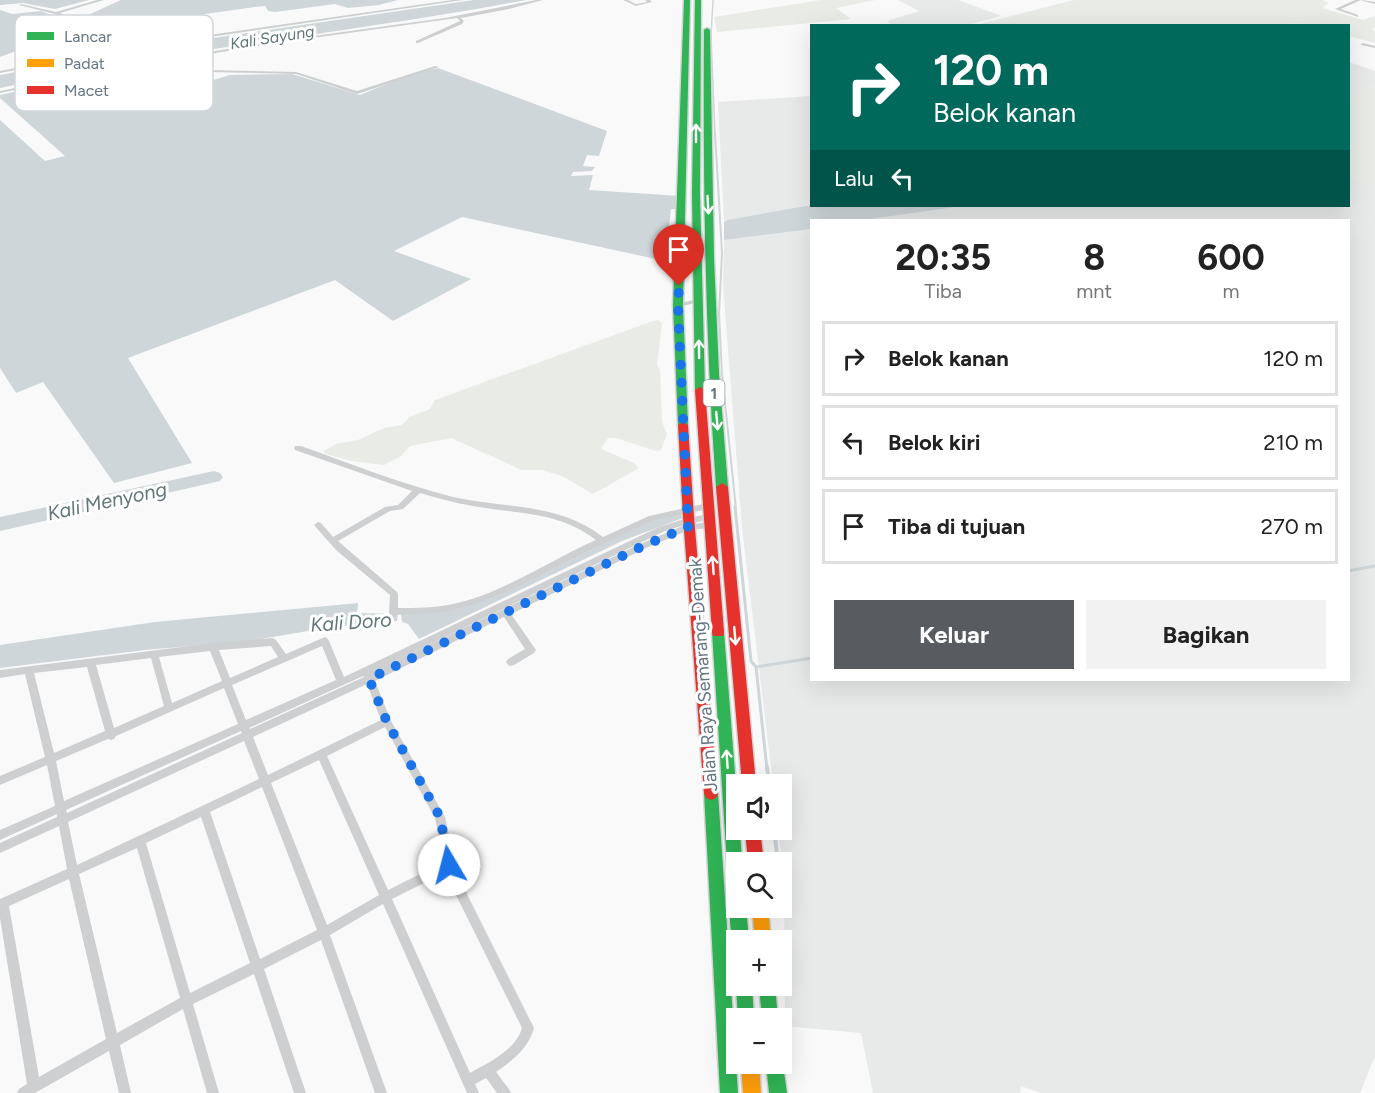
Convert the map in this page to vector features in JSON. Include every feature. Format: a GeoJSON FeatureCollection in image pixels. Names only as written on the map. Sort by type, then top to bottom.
{"type":"FeatureCollection","features":[{"type":"Feature","properties":{"kind":"main road"},"geometry":{"type":"LineString","coordinates":[[687,0],[678,305],[688,519],[703,664],[729,1093]]}},
{"type":"Feature","properties":{"kind":"main road","name":"Jalan Raya Semarang-Demak"},"geometry":{"type":"LineString","coordinates":[[698,0],[707,177],[714,395],[748,774]]}},
{"type":"Feature","properties":{"kind":"main road","name":"Jalan Raya Semarang-Demak"},"geometry":{"type":"LineString","coordinates":[[707,0],[702,63],[698,301],[700,392],[734,852]]}},
{"type":"Feature","properties":{"kind":"main road"},"geometry":{"type":"LineString","coordinates":[[709,516],[725,523]]}},
{"type":"Feature","properties":{"kind":"main road"},"geometry":{"type":"LineString","coordinates":[[751,1074],[752,1093]]}},
{"type":"Feature","properties":{"kind":"main road"},"geometry":{"type":"LineString","coordinates":[[776,1074],[778,1093]]}},
{"type":"Feature","properties":{"kind":"street"},"geometry":{"type":"LineString","coordinates":[[56,13],[102,0]]}},
{"type":"Feature","properties":{"kind":"street"},"geometry":{"type":"LineString","coordinates":[[213,36],[461,0]]}},
{"type":"Feature","properties":{"kind":"street"},"geometry":{"type":"LineString","coordinates":[[213,52],[427,22],[541,0]]}},
{"type":"Feature","properties":{"kind":"street"},"geometry":{"type":"LineString","coordinates":[[625,0],[636,5],[650,2],[648,0]]}},
{"type":"Feature","properties":{"kind":"street"},"geometry":{"type":"LineString","coordinates":[[1357,16],[1337,9],[1359,0]]}},
{"type":"Feature","properties":{"kind":"street"},"geometry":{"type":"LineString","coordinates":[[1364,0],[1375,3]]}},
{"type":"Feature","properties":{"kind":"street"},"geometry":{"type":"LineString","coordinates":[[21,5],[60,15]]}},
{"type":"Feature","properties":{"kind":"street"},"geometry":{"type":"LineString","coordinates":[[368,15],[373,29]]}},
{"type":"Feature","properties":{"kind":"street"},"geometry":{"type":"LineString","coordinates":[[418,42],[462,22],[458,17]]}},
{"type":"Feature","properties":{"kind":"street"},"geometry":{"type":"LineString","coordinates":[[427,22],[441,31]]}},
{"type":"Feature","properties":{"kind":"street"},"geometry":{"type":"LineString","coordinates":[[1363,44],[1375,47]]}},
{"type":"Feature","properties":{"kind":"street"},"geometry":{"type":"LineString","coordinates":[[213,71],[296,73],[357,93],[437,67]]}},
{"type":"Feature","properties":{"kind":"street"},"geometry":{"type":"LineString","coordinates":[[0,72],[15,69]]}},
{"type":"Feature","properties":{"kind":"street"},"geometry":{"type":"LineString","coordinates":[[0,92],[15,89]]}},
{"type":"Feature","properties":{"kind":"street"},"geometry":{"type":"LineString","coordinates":[[678,305],[698,301]]}},
{"type":"Feature","properties":{"kind":"street"},"geometry":{"type":"LineString","coordinates":[[298,448],[455,500],[528,510],[572,521],[602,541]]}},
{"type":"Feature","properties":{"kind":"street"},"geometry":{"type":"LineString","coordinates":[[332,541],[388,508],[400,507],[419,489]]}},
{"type":"Feature","properties":{"kind":"street"},"geometry":{"type":"LineString","coordinates":[[318,525],[332,541],[394,594],[393,612],[429,611],[487,596],[652,518],[688,519],[709,516]]}},
{"type":"Feature","properties":{"kind":"street"},"geometry":{"type":"LineString","coordinates":[[0,848],[62,814],[368,675],[588,562],[688,519],[709,516]]}},
{"type":"Feature","properties":{"kind":"street"},"geometry":{"type":"LineString","coordinates":[[498,609],[643,546],[688,519]]}},
{"type":"Feature","properties":{"kind":"street"},"geometry":{"type":"LineString","coordinates":[[578,552],[588,562]]}},
{"type":"Feature","properties":{"kind":"street"},"geometry":{"type":"LineString","coordinates":[[487,596],[531,650],[511,662]]}},
{"type":"Feature","properties":{"kind":"street"},"geometry":{"type":"LineString","coordinates":[[0,781],[111,736],[325,641],[341,681]]}},
{"type":"Feature","properties":{"kind":"street"},"geometry":{"type":"LineString","coordinates":[[0,674],[213,647],[273,642],[284,658]]}},
{"type":"Feature","properties":{"kind":"street"},"geometry":{"type":"LineString","coordinates":[[213,647],[324,933],[381,1093]]}},
{"type":"Feature","properties":{"kind":"street"},"geometry":{"type":"LineString","coordinates":[[154,654],[169,709]]}},
{"type":"Feature","properties":{"kind":"street"},"geometry":{"type":"LineString","coordinates":[[92,663],[111,736]]}},
{"type":"Feature","properties":{"kind":"street"},"geometry":{"type":"LineString","coordinates":[[29,671],[125,1093]]}},
{"type":"Feature","properties":{"kind":"street"},"geometry":{"type":"LineString","coordinates":[[245,730],[341,681],[368,675]]}},
{"type":"Feature","properties":{"kind":"street"},"geometry":{"type":"LineString","coordinates":[[368,675],[387,722],[440,817],[449,865],[528,1028],[523,1042],[491,1075],[468,1081]]}},
{"type":"Feature","properties":{"kind":"street"},"geometry":{"type":"LineString","coordinates":[[34,1087],[2,904],[140,842],[387,722]]}},
{"type":"Feature","properties":{"kind":"street"},"geometry":{"type":"LineString","coordinates":[[321,754],[473,1093]]}},
{"type":"Feature","properties":{"kind":"street"},"geometry":{"type":"LineString","coordinates":[[204,810],[300,1093]]}},
{"type":"Feature","properties":{"kind":"street"},"geometry":{"type":"LineString","coordinates":[[0,835],[62,814]]}},
{"type":"Feature","properties":{"kind":"street"},"geometry":{"type":"LineString","coordinates":[[140,842],[213,1093]]}},
{"type":"Feature","properties":{"kind":"street"},"geometry":{"type":"LineString","coordinates":[[23,1093],[186,1001],[257,964],[324,933],[385,897],[449,865]]}},
{"type":"Feature","properties":{"kind":"street"},"geometry":{"type":"LineString","coordinates":[[491,1075],[505,1093]]}},
{"type":"Feature","properties":{"kind":"shaded area"},"geometry":{"type":"Polygon","coordinates":[[[821,0],[875,0],[836,8],[851,19],[717,32],[714,17],[821,0]]]}},
{"type":"Feature","properties":{"kind":"shaded area"},"geometry":{"type":"Polygon","coordinates":[[[898,0],[959,0],[1001,16],[972,24],[890,24],[887,21],[919,11],[898,0]]]}},
{"type":"Feature","properties":{"kind":"shaded area"},"geometry":{"type":"Polygon","coordinates":[[[1074,0],[1322,0],[1329,3],[1322,8],[1363,20],[1375,16],[1375,27],[1372,29],[1375,32],[1375,43],[1350,36],[1350,24],[980,24],[1074,0]]]}},
{"type":"Feature","properties":{"kind":"shaded area"},"geometry":{"type":"Polygon","coordinates":[[[1350,62],[1375,71],[1375,84],[1350,100],[1350,62]]]}},
{"type":"Feature","properties":{"kind":"shaded area"},"geometry":{"type":"Polygon","coordinates":[[[1375,84],[1375,185],[1350,175],[1350,100],[1375,84]]]}},
{"type":"Feature","properties":{"kind":"shaded area"},"geometry":{"type":"Polygon","coordinates":[[[810,96],[810,205],[724,222],[718,102],[810,96]]]}},
{"type":"Feature","properties":{"kind":"shaded area"},"geometry":{"type":"Polygon","coordinates":[[[1350,175],[1375,185],[1375,1056],[1360,1093],[1040,1093],[1021,1086],[1020,1093],[873,1093],[861,1033],[792,1027],[792,1008],[785,1008],[785,996],[792,996],[792,930],[784,930],[784,918],[792,918],[792,852],[781,852],[779,840],[792,840],[792,774],[772,774],[742,528],[723,285],[724,240],[810,229],[810,681],[1350,681],[1350,219],[871,219],[956,207],[1350,207],[1350,175]]]}},
{"type":"Feature","properties":{"kind":"shaded area"},"geometry":{"type":"Polygon","coordinates":[[[658,320],[662,323],[657,365],[660,370],[662,422],[667,434],[661,450],[656,451],[616,438],[608,438],[601,449],[634,463],[639,468],[593,494],[562,476],[542,470],[522,470],[451,438],[410,446],[400,457],[384,465],[352,461],[325,454],[324,451],[336,444],[358,440],[384,428],[402,425],[410,417],[430,409],[435,400],[658,320]]]}},
{"type":"Feature","properties":{"kind":"water"},"geometry":{"type":"Polygon","coordinates":[[[0,0],[89,0],[55,9],[23,3],[0,5],[0,0]]]}},
{"type":"Feature","properties":{"kind":"water"},"geometry":{"type":"Polygon","coordinates":[[[121,0],[398,0],[379,5],[348,8],[335,4],[275,12],[268,11],[265,6],[199,15],[88,15],[121,0]]]}},
{"type":"Feature","properties":{"kind":"water","name":"Kali Sayung"},"geometry":{"type":"Polygon","coordinates":[[[474,0],[526,0],[213,50],[213,38],[474,0]]]}},
{"type":"Feature","properties":{"kind":"water"},"geometry":{"type":"Polygon","coordinates":[[[0,10],[12,14],[41,11],[51,15],[15,15],[15,51],[0,57],[0,10]]]}},
{"type":"Feature","properties":{"kind":"water"},"geometry":{"type":"Polygon","coordinates":[[[438,68],[607,131],[599,156],[587,155],[583,166],[595,167],[592,171],[573,172],[571,176],[593,175],[589,190],[680,196],[679,209],[671,209],[665,261],[462,217],[394,251],[471,279],[393,321],[335,280],[128,358],[192,463],[114,483],[43,382],[16,393],[0,368],[0,120],[45,161],[65,156],[0,98],[0,95],[15,92],[15,111],[213,111],[213,80],[230,75],[292,74],[360,95],[409,75],[438,68]]]}},
{"type":"Feature","properties":{"kind":"water"},"geometry":{"type":"Polygon","coordinates":[[[15,72],[15,85],[0,88],[0,75],[15,72]]]}},
{"type":"Feature","properties":{"kind":"water"},"geometry":{"type":"Polygon","coordinates":[[[810,205],[810,207],[956,207],[871,219],[810,219],[810,229],[724,240],[724,222],[810,205]]]}},
{"type":"Feature","properties":{"kind":"water"},"geometry":{"type":"Polygon","coordinates":[[[668,514],[681,514],[683,518],[622,541],[419,639],[408,624],[402,622],[401,614],[471,604],[668,514]]]}},
{"type":"Feature","properties":{"kind":"water","name":"Kali Doro"},"geometry":{"type":"Polygon","coordinates":[[[358,603],[357,613],[398,614],[397,621],[325,628],[250,641],[145,650],[0,668],[0,645],[155,622],[358,603]]]}},
{"type":"Feature","properties":{"kind":"waterway"},"geometry":{"type":"LineString","coordinates":[[713,0],[711,36],[715,134]]}},
{"type":"Feature","properties":{"kind":"waterway"},"geometry":{"type":"LineString","coordinates":[[715,133],[722,253],[719,314],[722,374],[736,509]]}},
{"type":"Feature","properties":{"kind":"waterway","name":"Kali Menyong"},"geometry":{"type":"LineString","coordinates":[[0,524],[214,477]]}},
{"type":"Feature","properties":{"kind":"waterway"},"geometry":{"type":"LineString","coordinates":[[735,507],[751,661],[756,667]]}},
{"type":"Feature","properties":{"kind":"waterway"},"geometry":{"type":"LineString","coordinates":[[1350,571],[1375,566]]}},
{"type":"Feature","properties":{"kind":"waterway"},"geometry":{"type":"LineString","coordinates":[[756,667],[810,658]]}},
{"type":"Feature","properties":{"kind":"waterway"},"geometry":{"type":"LineString","coordinates":[[756,667],[767,769]]}},
{"type":"Feature","properties":{"kind":"waterway"},"geometry":{"type":"LineString","coordinates":[[767,767],[768,774]]}},
{"type":"Feature","properties":{"kind":"waterway"},"geometry":{"type":"LineString","coordinates":[[775,840],[777,852]]}},
{"type":"Feature","properties":{"kind":"traffic: fast"},"geometry":{"type":"LineString","coordinates":[[683,425],[678,305],[687,0]]}},
{"type":"Feature","properties":{"kind":"traffic: fast"},"geometry":{"type":"LineString","coordinates":[[698,0],[696,194],[700,390]]}},
{"type":"Feature","properties":{"kind":"traffic: fast"},"geometry":{"type":"LineString","coordinates":[[707,30],[710,258],[714,373],[722,487]]}},
{"type":"Feature","properties":{"kind":"traffic: fast"},"geometry":{"type":"LineString","coordinates":[[718,632],[734,852]]}},
{"type":"Feature","properties":{"kind":"traffic: fast"},"geometry":{"type":"LineString","coordinates":[[711,793],[729,1093]]}},
{"type":"Feature","properties":{"kind":"traffic: fast"},"geometry":{"type":"LineString","coordinates":[[739,918],[740,930]]}},
{"type":"Feature","properties":{"kind":"traffic: fast"},"geometry":{"type":"LineString","coordinates":[[745,996],[745,1008]]}},
{"type":"Feature","properties":{"kind":"traffic: fast"},"geometry":{"type":"LineString","coordinates":[[768,996],[769,1008]]}},
{"type":"Feature","properties":{"kind":"traffic: fast"},"geometry":{"type":"LineString","coordinates":[[776,1074],[778,1093]]}},
{"type":"Feature","properties":{"kind":"traffic: slow"},"geometry":{"type":"LineString","coordinates":[[761,918],[762,930]]}},
{"type":"Feature","properties":{"kind":"traffic: slow"},"geometry":{"type":"LineString","coordinates":[[751,1074],[752,1093]]}},
{"type":"Feature","properties":{"kind":"traffic: jam"},"geometry":{"type":"LineString","coordinates":[[700,390],[718,632]]}},
{"type":"Feature","properties":{"kind":"traffic: jam"},"geometry":{"type":"LineString","coordinates":[[683,425],[688,517],[711,793]]}},
{"type":"Feature","properties":{"kind":"traffic: jam"},"geometry":{"type":"LineString","coordinates":[[722,487],[748,774]]}},
{"type":"Feature","properties":{"kind":"traffic: jam"},"geometry":{"type":"LineString","coordinates":[[754,840],[755,852]]}},
{"type":"Feature","properties":{"kind":"route"},"geometry":{"type":"LineString","coordinates":[[449,865],[440,817],[387,722],[369,679],[643,546],[688,527],[679,286]]}}]}
